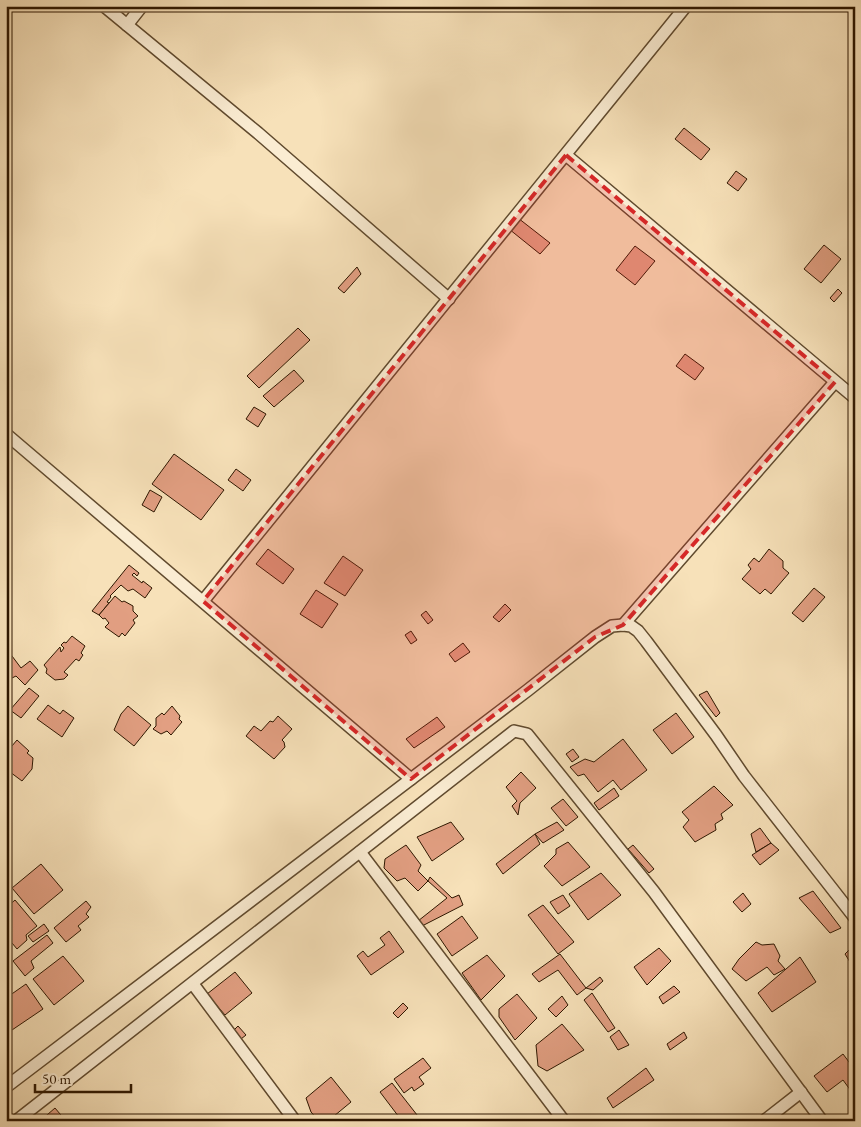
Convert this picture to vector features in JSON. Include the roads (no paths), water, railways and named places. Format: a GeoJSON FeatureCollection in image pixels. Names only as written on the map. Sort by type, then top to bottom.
{"type":"FeatureCollection","features":[{"type":"Feature","properties":{"kind":"street"},"geometry":{"type":"LineString","coordinates":[[104,6],[258,133],[449,299]]}},
{"type":"Feature","properties":{"kind":"street"},"geometry":{"type":"LineString","coordinates":[[127,25],[142,6]]}},
{"type":"Feature","properties":{"kind":"street"},"geometry":{"type":"LineString","coordinates":[[203,601],[686,6]]}},
{"type":"Feature","properties":{"kind":"street"},"geometry":{"type":"LineString","coordinates":[[566,155],[855,398]]}},
{"type":"Feature","properties":{"kind":"street"},"geometry":{"type":"LineString","coordinates":[[624,625],[835,382]]}},
{"type":"Feature","properties":{"kind":"street"},"geometry":{"type":"LineString","coordinates":[[6,434],[411,779]]}},
{"type":"Feature","properties":{"kind":"street"},"geometry":{"type":"LineString","coordinates":[[6,1087],[612,626],[631,626],[638,631],[716,735],[744,776],[855,918]]}},
{"type":"Feature","properties":{"kind":"street"},"geometry":{"type":"LineString","coordinates":[[16,1121],[514,731],[527,734],[654,892],[822,1121]]}},
{"type":"Feature","properties":{"kind":"street"},"geometry":{"type":"LineString","coordinates":[[360,852],[564,1121]]}},
{"type":"Feature","properties":{"kind":"street"},"geometry":{"type":"LineString","coordinates":[[193,984],[294,1121]]}},
{"type":"Feature","properties":{"kind":"street"},"geometry":{"type":"LineString","coordinates":[[764,1121],[801,1092]]}}]}
